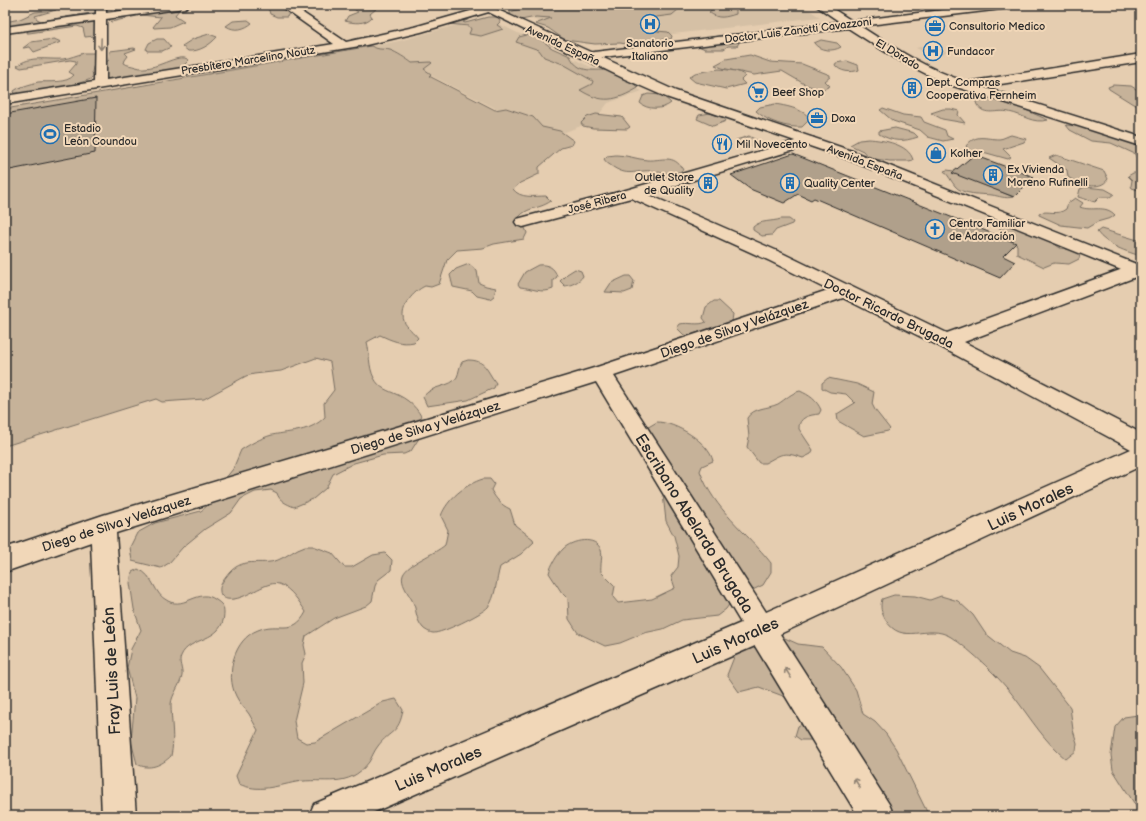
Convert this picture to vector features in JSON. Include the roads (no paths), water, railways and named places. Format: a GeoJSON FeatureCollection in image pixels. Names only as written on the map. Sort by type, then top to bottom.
{"type":"FeatureCollection","features":[{"type":"Feature","properties":{"kind":"street"},"geometry":{"type":"LineString","coordinates":[[5,30],[102,11],[186,5]]}},
{"type":"Feature","properties":{"kind":"street"},"geometry":{"type":"LineString","coordinates":[[284,5],[344,45]]}},
{"type":"Feature","properties":{"kind":"street","name":"El Dorado"},"geometry":{"type":"LineString","coordinates":[[820,5],[920,67],[965,86],[1141,142]]}},
{"type":"Feature","properties":{"kind":"street","name":"Doctor Luis Zanotti Cavazzoni"},"geometry":{"type":"LineString","coordinates":[[586,56],[1010,5]]}},
{"type":"Feature","properties":{"kind":"street","name":"Presbítero Marcelino Noutz"},"geometry":{"type":"LineString","coordinates":[[5,100],[394,36],[484,7]]}},
{"type":"Feature","properties":{"kind":"street","name":"Avenida España"},"geometry":{"type":"LineString","coordinates":[[484,7],[586,56],[671,94],[809,141],[905,177],[1139,271]]}},
{"type":"Feature","properties":{"kind":"street"},"geometry":{"type":"LineString","coordinates":[[100,84],[102,11]]}},
{"type":"Feature","properties":{"kind":"street"},"geometry":{"type":"LineString","coordinates":[[965,86],[1141,58]]}},
{"type":"Feature","properties":{"kind":"street","name":"José Ribera"},"geometry":{"type":"LineString","coordinates":[[523,222],[809,141]]}},
{"type":"Feature","properties":{"kind":"street","name":"Doctor Ricardo Brugada"},"geometry":{"type":"LineString","coordinates":[[632,192],[776,257],[946,341],[1141,444]]}},
{"type":"Feature","properties":{"kind":"street"},"geometry":{"type":"LineString","coordinates":[[946,341],[1139,271]]}},
{"type":"Feature","properties":{"kind":"street","name":"Diego de Silva y Velázquez"},"geometry":{"type":"LineString","coordinates":[[5,560],[102,526],[602,373],[844,291]]}},
{"type":"Feature","properties":{"kind":"street","name":"Escribano Abelardo Brugada"},"geometry":{"type":"LineString","coordinates":[[602,373],[877,816]]}},
{"type":"Feature","properties":{"kind":"street","name":"Luis Morales"},"geometry":{"type":"LineString","coordinates":[[326,816],[760,629],[1141,455]]}},
{"type":"Feature","properties":{"kind":"street","name":"Fray Luis de León"},"geometry":{"type":"LineString","coordinates":[[102,526],[119,816]]}},
{"type":"Feature","properties":{"kind":"place","name":"Sanatorio Italiano"},"geometry":{"type":"Point","coordinates":[650,24]}},
{"type":"Feature","properties":{"kind":"place","name":"Consultorio Medico"},"geometry":{"type":"Point","coordinates":[935,26]}},
{"type":"Feature","properties":{"kind":"place","name":"Fundacor"},"geometry":{"type":"Point","coordinates":[933,51]}},
{"type":"Feature","properties":{"kind":"place","name":"Dept. Compras Cooperativa Fernheim"},"geometry":{"type":"Point","coordinates":[912,88]}},
{"type":"Feature","properties":{"kind":"place","name":"Beef Shop"},"geometry":{"type":"Point","coordinates":[758,92]}},
{"type":"Feature","properties":{"kind":"place","name":"Doxa"},"geometry":{"type":"Point","coordinates":[817,118]}},
{"type":"Feature","properties":{"kind":"place","name":"Estadio León Coundou"},"geometry":{"type":"Point","coordinates":[50,134]}},
{"type":"Feature","properties":{"kind":"place","name":"Mil Novecento"},"geometry":{"type":"Point","coordinates":[722,144]}},
{"type":"Feature","properties":{"kind":"place","name":"Kolher"},"geometry":{"type":"Point","coordinates":[936,153]}},
{"type":"Feature","properties":{"kind":"place","name":"Ex Vivienda Moreno Rufinelli"},"geometry":{"type":"Point","coordinates":[993,175]}},
{"type":"Feature","properties":{"kind":"place","name":"Outlet Store de Quality"},"geometry":{"type":"Point","coordinates":[708,183]}},
{"type":"Feature","properties":{"kind":"place","name":"Quality Center"},"geometry":{"type":"Point","coordinates":[790,183]}},
{"type":"Feature","properties":{"kind":"place","name":"Centro Familiar de Adoración"},"geometry":{"type":"Point","coordinates":[935,229]}}]}
